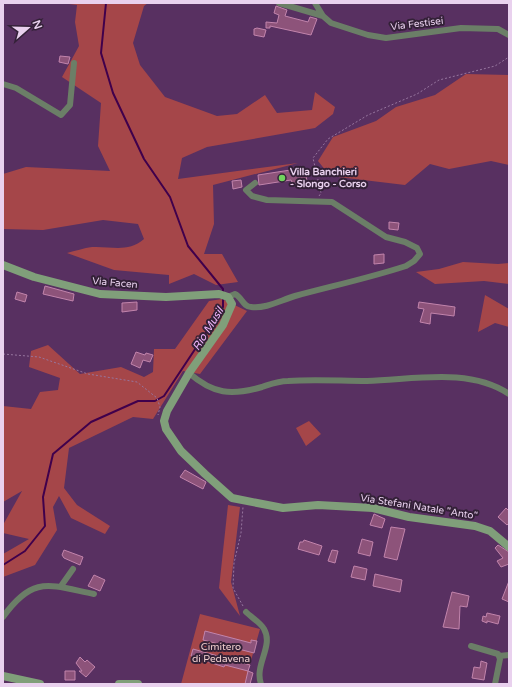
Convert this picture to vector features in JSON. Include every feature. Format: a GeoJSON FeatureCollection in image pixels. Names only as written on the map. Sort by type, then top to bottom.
{"type":"FeatureCollection","features":[{"type":"Feature","properties":{"kind":"street"},"geometry":{"type":"LineString","coordinates":[[279,3],[323,16]]}},
{"type":"Feature","properties":{"kind":"street","name":"Via Festisei"},"geometry":{"type":"LineString","coordinates":[[315,3],[323,16],[331,23],[368,35],[386,38],[461,28],[498,29],[509,35]]}},
{"type":"Feature","properties":{"kind":"street"},"geometry":{"type":"LineString","coordinates":[[3,84],[16,88],[61,115],[70,105],[74,63]]}},
{"type":"Feature","properties":{"kind":"street"},"geometry":{"type":"LineString","coordinates":[[228,297],[235,294],[244,305],[250,308],[265,306],[291,297],[341,285],[406,266],[414,261],[420,254],[418,248],[405,242],[386,237],[332,202],[283,202],[252,196],[246,190],[255,183]]}},
{"type":"Feature","properties":{"kind":"street","name":"Via Facen"},"geometry":{"type":"LineString","coordinates":[[3,265],[34,277],[100,294],[166,297],[219,294],[228,297]]}},
{"type":"Feature","properties":{"kind":"street","name":"Via Stefani Natale \"Anto\""},"geometry":{"type":"LineString","coordinates":[[228,297],[232,304],[223,325],[189,373],[167,411],[164,421],[166,429],[181,451],[205,474],[232,498],[283,508],[331,506],[373,508],[409,517],[475,526],[490,531],[509,547]]}},
{"type":"Feature","properties":{"kind":"street"},"geometry":{"type":"LineString","coordinates":[[189,373],[202,384],[216,390],[228,392],[262,387],[274,382],[365,381],[436,378],[484,381],[498,386],[509,394]]}},
{"type":"Feature","properties":{"kind":"street"},"geometry":{"type":"LineString","coordinates":[[61,586],[73,570]]}},
{"type":"Feature","properties":{"kind":"street"},"geometry":{"type":"LineString","coordinates":[[3,617],[12,604],[26,591],[43,586],[61,586],[94,594]]}},
{"type":"Feature","properties":{"kind":"street"},"geometry":{"type":"LineString","coordinates":[[246,612],[264,629],[268,641],[260,664],[258,677],[261,684]]}},
{"type":"Feature","properties":{"kind":"street"},"geometry":{"type":"LineString","coordinates":[[471,646],[496,652],[499,656]]}},
{"type":"Feature","properties":{"kind":"street"},"geometry":{"type":"LineString","coordinates":[[499,656],[509,655]]}},
{"type":"Feature","properties":{"kind":"street"},"geometry":{"type":"LineString","coordinates":[[495,684],[499,656]]}},
{"type":"Feature","properties":{"kind":"street"},"geometry":{"type":"LineString","coordinates":[[3,676],[40,684]]}},
{"type":"Feature","properties":{"kind":"street"},"geometry":{"type":"LineString","coordinates":[[119,684],[138,684]]}},
{"type":"Feature","properties":{"kind":"path"},"geometry":{"type":"LineString","coordinates":[[316,201],[321,193],[314,158],[328,139],[368,115],[417,94],[439,80],[495,66],[509,57]]}},
{"type":"Feature","properties":{"kind":"path"},"geometry":{"type":"LineString","coordinates":[[3,354],[39,357],[88,374],[137,382],[158,399]]}},
{"type":"Feature","properties":{"kind":"path"},"geometry":{"type":"LineString","coordinates":[[244,500],[240,533],[234,563],[233,588],[246,612]]}},
{"type":"Feature","properties":{"kind":"green space"},"geometry":{"type":"Polygon","coordinates":[[[61,3],[148,3],[144,6],[133,43],[140,65],[165,97],[217,116],[237,114],[265,95],[277,113],[312,110],[315,92],[335,107],[333,114],[315,128],[207,147],[182,158],[178,179],[298,163],[213,185],[214,224],[204,254],[222,254],[238,282],[216,285],[194,274],[169,284],[169,275],[114,270],[67,253],[92,247],[119,248],[132,246],[144,239],[138,224],[103,220],[43,230],[3,229],[3,174],[26,167],[110,171],[98,146],[101,103],[62,77],[79,46],[75,22],[77,5],[61,3]]]}},
{"type":"Feature","properties":{"kind":"green space"},"geometry":{"type":"Polygon","coordinates":[[[466,74],[509,75],[509,165],[491,161],[449,169],[430,164],[405,185],[330,176],[318,161],[333,137],[376,121],[396,107],[435,95],[466,74]]]}},
{"type":"Feature","properties":{"kind":"green space"},"geometry":{"type":"Polygon","coordinates":[[[463,262],[498,264],[509,263],[509,284],[484,281],[435,284],[416,272],[439,269],[463,262]]]}},
{"type":"Feature","properties":{"kind":"green space"},"geometry":{"type":"Polygon","coordinates":[[[485,295],[509,309],[509,327],[495,323],[478,332],[485,295]]]}},
{"type":"Feature","properties":{"kind":"green space"},"geometry":{"type":"Polygon","coordinates":[[[222,299],[247,311],[200,374],[183,371],[153,419],[133,417],[69,448],[64,488],[77,505],[110,526],[105,534],[71,518],[59,496],[53,507],[57,530],[35,565],[3,577],[3,554],[29,539],[3,533],[3,525],[22,491],[3,502],[3,406],[31,409],[40,392],[58,390],[60,378],[29,367],[31,351],[48,345],[80,374],[121,367],[144,377],[153,372],[154,349],[175,349],[209,301],[222,299]]]}},
{"type":"Feature","properties":{"kind":"green space"},"geometry":{"type":"Polygon","coordinates":[[[309,421],[321,434],[306,446],[296,428],[309,421]]]}},
{"type":"Feature","properties":{"kind":"green space"},"geometry":{"type":"Polygon","coordinates":[[[228,505],[240,507],[231,582],[240,616],[219,588],[228,505]]]}},
{"type":"Feature","properties":{"kind":"green space","name":"Cimitero di Pedavena"},"geometry":{"type":"Polygon","coordinates":[[[200,614],[260,629],[248,671],[253,673],[250,684],[181,684],[200,614]]]}},
{"type":"Feature","properties":{"kind":"building"},"geometry":{"type":"Polygon","coordinates":[[[276,6],[287,10],[285,16],[308,22],[310,17],[317,19],[311,35],[270,26],[270,28],[266,28],[266,22],[277,23],[279,15],[274,13],[276,6]]]}},
{"type":"Feature","properties":{"kind":"building"},"geometry":{"type":"Polygon","coordinates":[[[257,28],[266,30],[264,37],[254,35],[254,29],[257,28]]]}},
{"type":"Feature","properties":{"kind":"building"},"geometry":{"type":"Polygon","coordinates":[[[60,56],[70,57],[68,64],[59,62],[60,56]]]}},
{"type":"Feature","properties":{"kind":"building","name":"Villa Banchieri - Slongo - Corso"},"geometry":{"type":"Polygon","coordinates":[[[297,169],[305,170],[307,181],[293,184],[291,180],[259,185],[258,175],[297,169]]]}},
{"type":"Feature","properties":{"kind":"building"},"geometry":{"type":"Polygon","coordinates":[[[241,180],[242,187],[233,189],[232,181],[241,180]]]}},
{"type":"Feature","properties":{"kind":"building"},"geometry":{"type":"Polygon","coordinates":[[[389,222],[399,223],[398,230],[389,229],[389,222]]]}},
{"type":"Feature","properties":{"kind":"building"},"geometry":{"type":"Polygon","coordinates":[[[384,254],[384,263],[374,264],[374,255],[384,254]]]}},
{"type":"Feature","properties":{"kind":"building"},"geometry":{"type":"Polygon","coordinates":[[[45,286],[74,294],[73,301],[43,294],[45,286]]]}},
{"type":"Feature","properties":{"kind":"building"},"geometry":{"type":"Polygon","coordinates":[[[17,292],[27,295],[25,302],[15,299],[17,292]]]}},
{"type":"Feature","properties":{"kind":"building"},"geometry":{"type":"Polygon","coordinates":[[[137,302],[137,310],[122,312],[122,303],[137,302]]]}},
{"type":"Feature","properties":{"kind":"building"},"geometry":{"type":"Polygon","coordinates":[[[419,302],[455,307],[454,316],[431,313],[430,324],[420,322],[424,309],[418,308],[419,302]]]}},
{"type":"Feature","properties":{"kind":"building"},"geometry":{"type":"Polygon","coordinates":[[[136,352],[145,355],[146,353],[153,355],[150,362],[143,360],[140,368],[131,364],[136,352]]]}},
{"type":"Feature","properties":{"kind":"building"},"geometry":{"type":"Polygon","coordinates":[[[185,470],[206,482],[203,489],[180,477],[185,470]]]}},
{"type":"Feature","properties":{"kind":"building"},"geometry":{"type":"Polygon","coordinates":[[[506,508],[509,511],[509,523],[507,525],[498,517],[506,508]]]}},
{"type":"Feature","properties":{"kind":"building"},"geometry":{"type":"Polygon","coordinates":[[[374,514],[385,519],[382,528],[370,525],[374,514]]]}},
{"type":"Feature","properties":{"kind":"building"},"geometry":{"type":"Polygon","coordinates":[[[391,527],[405,529],[397,560],[384,557],[391,527]]]}},
{"type":"Feature","properties":{"kind":"building"},"geometry":{"type":"Polygon","coordinates":[[[362,539],[373,542],[370,556],[358,553],[362,539]]]}},
{"type":"Feature","properties":{"kind":"building"},"geometry":{"type":"Polygon","coordinates":[[[304,540],[322,546],[319,555],[298,549],[300,542],[303,542],[304,540]]]}},
{"type":"Feature","properties":{"kind":"building"},"geometry":{"type":"Polygon","coordinates":[[[498,545],[509,552],[509,564],[501,567],[497,561],[503,558],[495,548],[498,545]]]}},
{"type":"Feature","properties":{"kind":"building"},"geometry":{"type":"Polygon","coordinates":[[[64,550],[83,557],[80,565],[64,558],[62,555],[64,550]]]}},
{"type":"Feature","properties":{"kind":"building"},"geometry":{"type":"Polygon","coordinates":[[[332,550],[338,551],[335,563],[328,561],[332,550]]]}},
{"type":"Feature","properties":{"kind":"building"},"geometry":{"type":"Polygon","coordinates":[[[354,566],[367,569],[365,580],[351,577],[354,566]]]}},
{"type":"Feature","properties":{"kind":"building"},"geometry":{"type":"Polygon","coordinates":[[[375,574],[402,580],[400,592],[373,586],[375,574]]]}},
{"type":"Feature","properties":{"kind":"building"},"geometry":{"type":"Polygon","coordinates":[[[94,575],[105,580],[100,591],[88,586],[94,575]]]}},
{"type":"Feature","properties":{"kind":"building"},"geometry":{"type":"Polygon","coordinates":[[[509,581],[509,602],[502,599],[509,581]]]}},
{"type":"Feature","properties":{"kind":"building"},"geometry":{"type":"Polygon","coordinates":[[[452,592],[469,596],[467,607],[460,606],[459,629],[443,627],[452,592]]]}},
{"type":"Feature","properties":{"kind":"building"},"geometry":{"type":"Polygon","coordinates":[[[487,613],[500,616],[498,624],[482,621],[483,616],[486,617],[487,613]]]}},
{"type":"Feature","properties":{"kind":"building"},"geometry":{"type":"Polygon","coordinates":[[[205,631],[251,643],[251,640],[257,641],[254,653],[203,640],[205,631]]]}},
{"type":"Feature","properties":{"kind":"building"},"geometry":{"type":"Polygon","coordinates":[[[193,649],[250,665],[248,671],[225,665],[224,667],[191,656],[193,649]]]}},
{"type":"Feature","properties":{"kind":"building"},"geometry":{"type":"Polygon","coordinates":[[[80,657],[85,662],[87,660],[95,667],[86,677],[79,671],[82,671],[76,663],[80,657]]]}},
{"type":"Feature","properties":{"kind":"building"},"geometry":{"type":"Polygon","coordinates":[[[481,661],[487,663],[484,680],[472,678],[474,667],[480,668],[481,661]]]}},
{"type":"Feature","properties":{"kind":"building"},"geometry":{"type":"Polygon","coordinates":[[[65,671],[75,671],[75,680],[65,680],[65,671]]]}},
{"type":"Feature","properties":{"kind":"building"},"geometry":{"type":"Polygon","coordinates":[[[248,671],[253,673],[250,684],[245,684],[248,671]]]}},
{"type":"Feature","properties":{"kind":"waterway","name":"Rio Musil"},"geometry":{"type":"LineString","coordinates":[[106,3],[101,53],[113,93],[144,159],[170,197],[188,246],[223,289],[223,293]]}},
{"type":"Feature","properties":{"kind":"waterway","name":"Rio Musil"},"geometry":{"type":"LineString","coordinates":[[3,565],[25,551],[45,526],[43,497],[53,454],[91,422],[138,401],[155,401],[164,396],[223,307],[223,298]]}},
{"type":"Feature","properties":{"kind":"place","name":"Villa Banchieri - Slongo - Corso"},"geometry":{"type":"Point","coordinates":[282,178]}}]}
